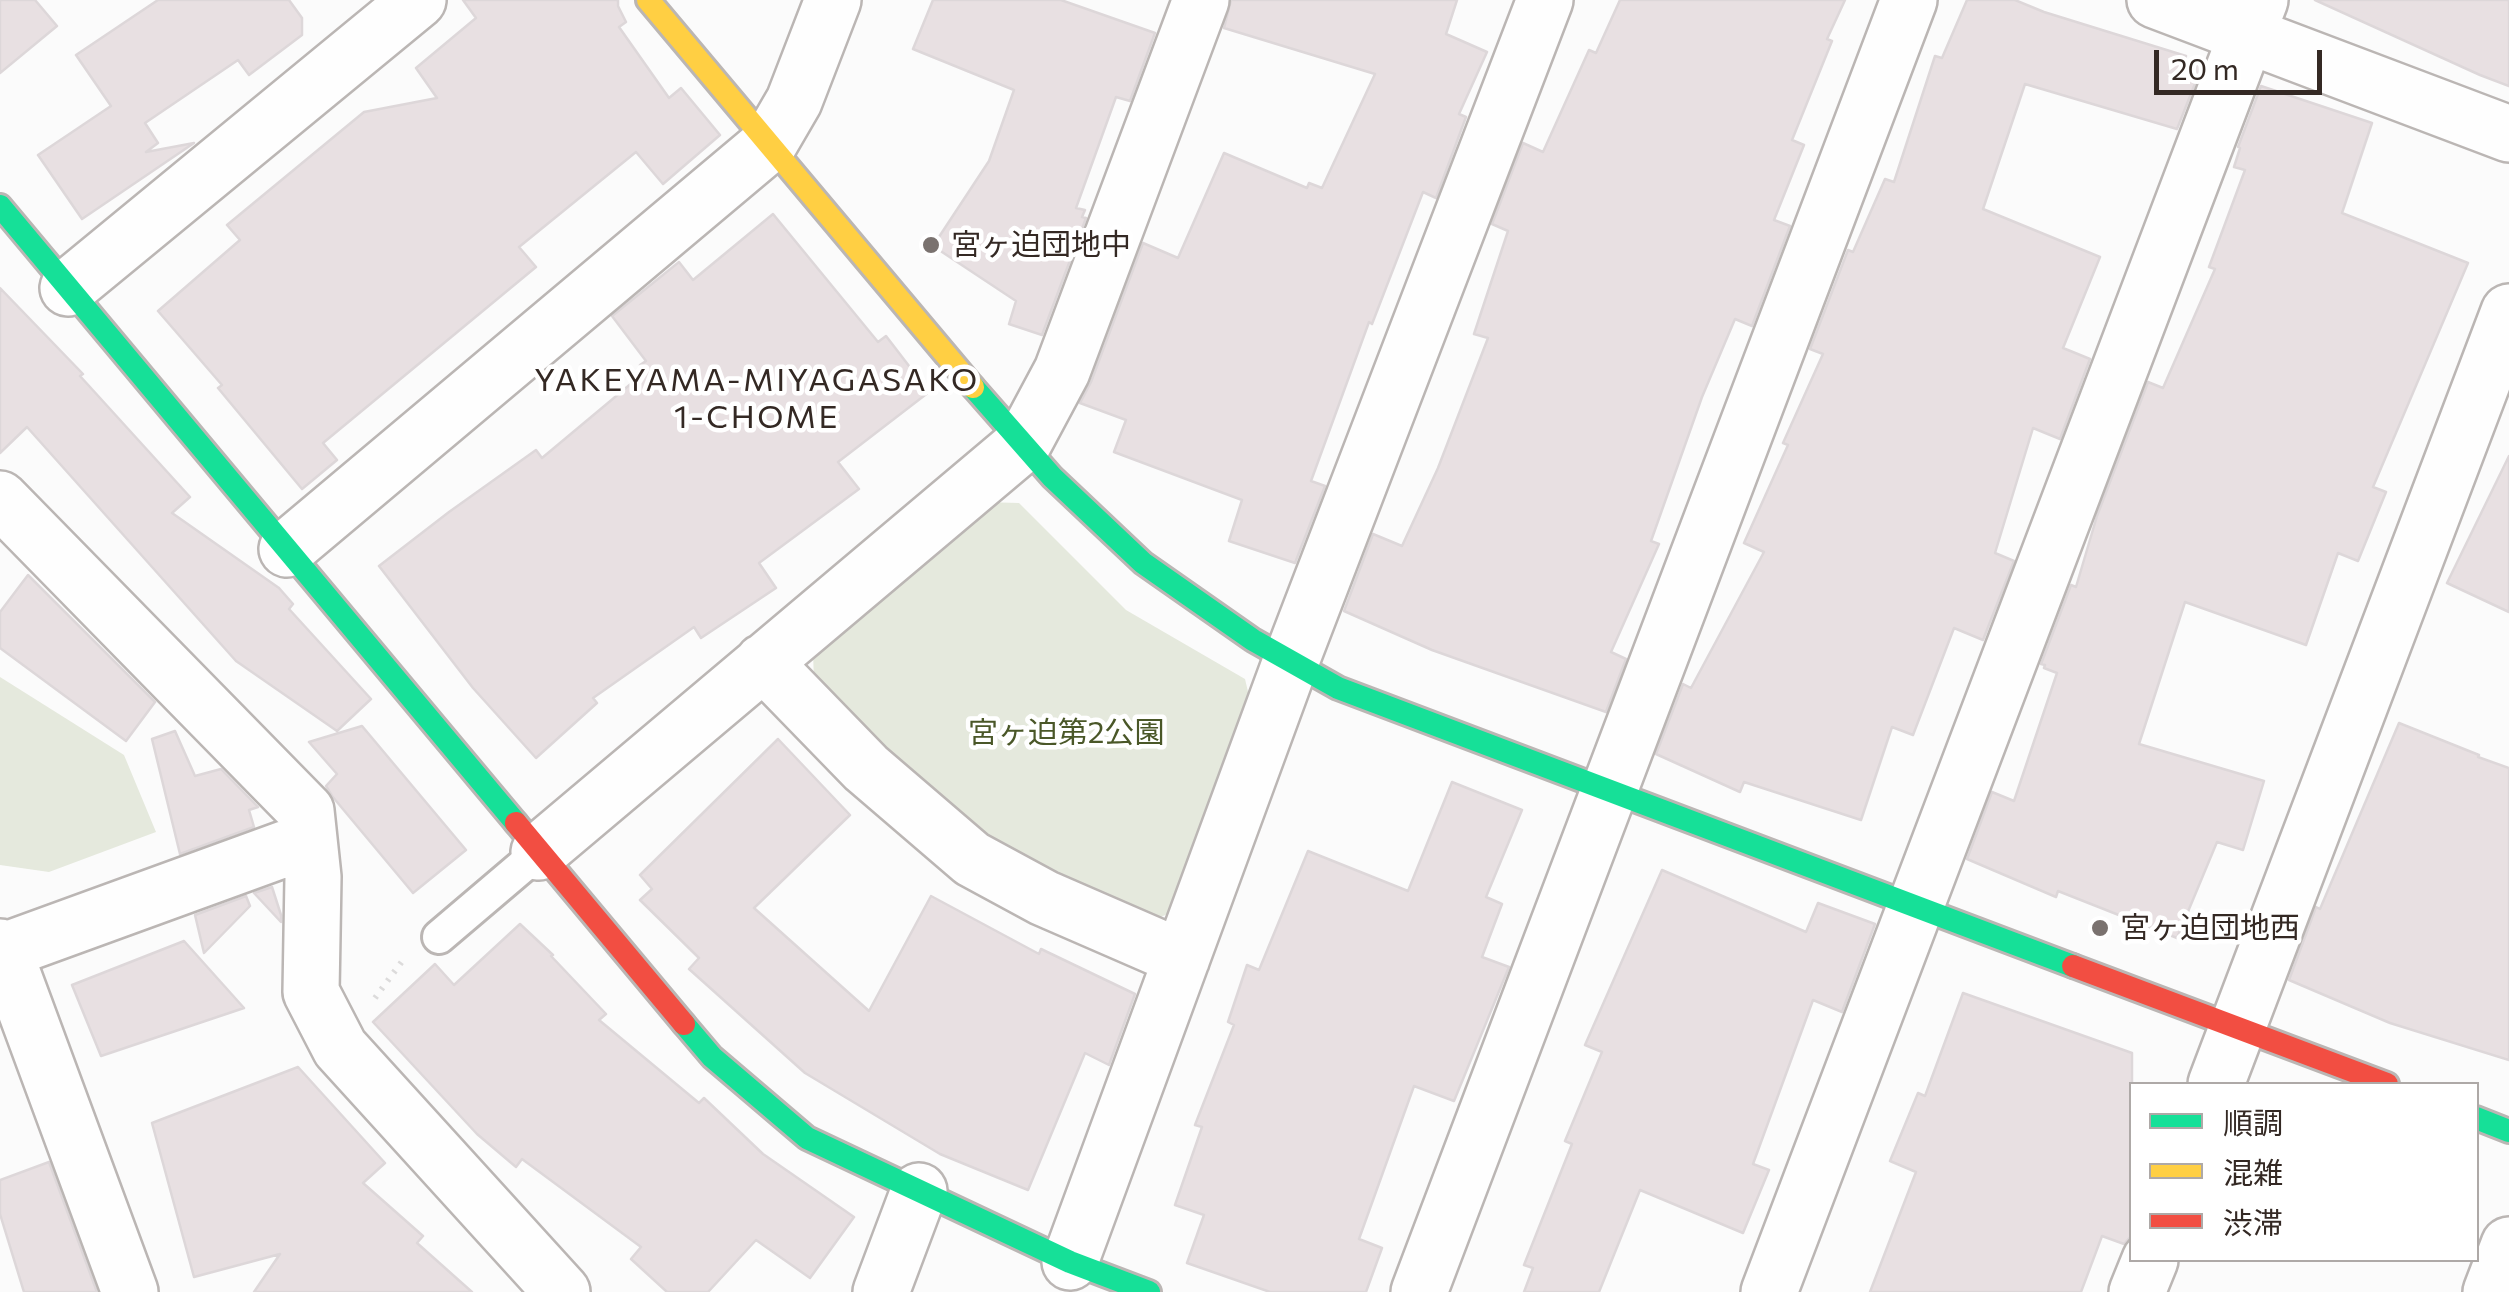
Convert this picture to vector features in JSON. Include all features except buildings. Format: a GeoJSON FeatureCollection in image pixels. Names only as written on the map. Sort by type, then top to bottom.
{"type":"FeatureCollection","features":[{"type":"Feature","properties":{"kind":"street"},"geometry":{"type":"LineString","coordinates":[[68,288],[418,0]]}},
{"type":"Feature","properties":{"kind":"street"},"geometry":{"type":"LineString","coordinates":[[648,0],[1052,478],[1143,563],[1253,640],[1338,688],[2382,1082]]}},
{"type":"Feature","properties":{"kind":"street"},"geometry":{"type":"LineString","coordinates":[[287,549],[769,144],[794,101],[832,0]]}},
{"type":"Feature","properties":{"kind":"street"},"geometry":{"type":"LineString","coordinates":[[539,852],[1022,444],[1062,371],[1201,0]]}},
{"type":"Feature","properties":{"kind":"street"},"geometry":{"type":"LineString","coordinates":[[1070,1262],[1291,662],[1546,0]]}},
{"type":"Feature","properties":{"kind":"street"},"geometry":{"type":"LineString","coordinates":[[1419,1292],[1909,0]]}},
{"type":"Feature","properties":{"kind":"street"},"geometry":{"type":"LineString","coordinates":[[2155,0],[2254,17],[2509,134]]}},
{"type":"Feature","properties":{"kind":"street"},"geometry":{"type":"LineString","coordinates":[[1768,1292],[2254,17]]}},
{"type":"Feature","properties":{"kind":"street"},"geometry":{"type":"LineString","coordinates":[[0,206],[712,1057],[807,1138],[1070,1262],[1150,1292]]}},
{"type":"Feature","properties":{"kind":"street"},"geometry":{"type":"LineString","coordinates":[[2217,1082],[2509,312]]}},
{"type":"Feature","properties":{"kind":"street"},"geometry":{"type":"LineString","coordinates":[[0,500],[306,811],[313,878],[311,992],[340,1048],[562,1292]]}},
{"type":"Feature","properties":{"kind":"street"},"geometry":{"type":"LineString","coordinates":[[764,662],[866,768],[972,859],[1044,898],[1182,958]]}},
{"type":"Feature","properties":{"kind":"street"},"geometry":{"type":"LineString","coordinates":[[130,1292],[2,949],[309,840]]}},
{"type":"Feature","properties":{"kind":"street"},"geometry":{"type":"LineString","coordinates":[[2479,1119],[2509,1131]]}},
{"type":"Feature","properties":{"kind":"street"},"geometry":{"type":"LineString","coordinates":[[882,1292],[919,1191]]}},
{"type":"Feature","properties":{"kind":"street"},"geometry":{"type":"LineString","coordinates":[[2491,1292],[2509,1245]]}},
{"type":"Feature","properties":{"kind":"street"},"geometry":{"type":"LineString","coordinates":[[2137,1292],[2149,1262]]}},
{"type":"Feature","properties":{"kind":"lane"},"geometry":{"type":"LineString","coordinates":[[438,937],[539,852]]}},
{"type":"Feature","properties":{"kind":"path"},"geometry":{"type":"LineString","coordinates":[[340,1048],[407,954],[438,937]]}},
{"type":"Feature","properties":{"kind":"green space","name":"宮ヶ迫第2公園"},"geometry":{"type":"Polygon","coordinates":[[[983,502],[1019,503],[1126,610],[1245,679],[1254,717],[1177,910],[1156,919],[989,847],[814,682],[813,652],[983,502]]]}},
{"type":"Feature","properties":{"kind":"green space"},"geometry":{"type":"Polygon","coordinates":[[[0,677],[124,755],[156,832],[49,872],[0,865],[0,677]]]}},
{"type":"Feature","properties":{"kind":"traffic: fast"},"geometry":{"type":"LineString","coordinates":[[0,206],[516,823]]}},
{"type":"Feature","properties":{"kind":"traffic: fast"},"geometry":{"type":"LineString","coordinates":[[973,387],[1052,477],[1143,563],[1253,640],[1338,688],[2073,966]]}},
{"type":"Feature","properties":{"kind":"traffic: fast"},"geometry":{"type":"LineString","coordinates":[[684,1024],[712,1057],[807,1138],[1070,1262],[1149,1292]]}},
{"type":"Feature","properties":{"kind":"traffic: fast"},"geometry":{"type":"LineString","coordinates":[[2479,1119],[2509,1131]]}},
{"type":"Feature","properties":{"kind":"traffic: slow"},"geometry":{"type":"LineString","coordinates":[[648,0],[973,387]]}},
{"type":"Feature","properties":{"kind":"traffic: jam"},"geometry":{"type":"LineString","coordinates":[[516,823],[684,1024]]}},
{"type":"Feature","properties":{"kind":"traffic: jam"},"geometry":{"type":"LineString","coordinates":[[2073,966],[2382,1082]]}},
{"type":"Feature","properties":{"kind":"place","name":"宮ヶ迫団地中"},"geometry":{"type":"Point","coordinates":[931,245]}},
{"type":"Feature","properties":{"kind":"place","name":"宮ヶ迫団地西"},"geometry":{"type":"Point","coordinates":[2100,928]}},
{"type":"Feature","properties":{"kind":"district","name":"YAKEYAMA-MIYAGASAKO 1-CHOME"},"geometry":{"type":"Point","coordinates":[757,398]}}]}
